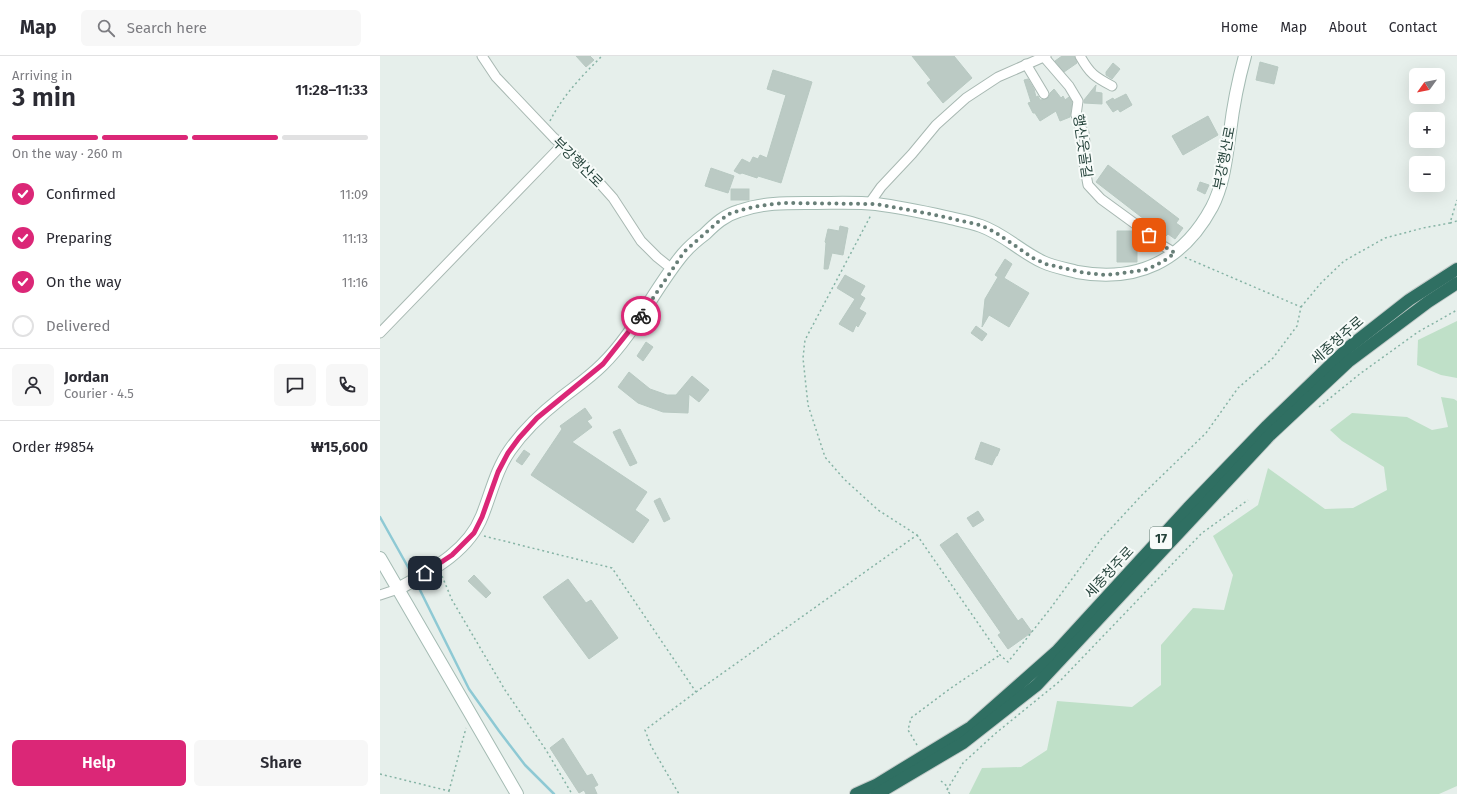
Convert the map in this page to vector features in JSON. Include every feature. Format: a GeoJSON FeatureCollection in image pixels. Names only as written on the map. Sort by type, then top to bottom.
{"type":"FeatureCollection","features":[{"type":"Feature","properties":{"kind":"highway","name":"세종청주로"},"geometry":{"type":"LineString","coordinates":[[856,794],[876,785],[971,727],[1057,651],[1188,508],[1267,426],[1349,347],[1409,300],[1457,269]]}},
{"type":"Feature","properties":{"kind":"highway","name":"세종청주로"},"geometry":{"type":"LineString","coordinates":[[877,794],[963,743],[1037,685],[1270,435],[1348,362],[1428,302],[1457,283]]}},
{"type":"Feature","properties":{"kind":"street","name":"부강행산로"},"geometry":{"type":"LineString","coordinates":[[482,56],[496,77],[546,129],[579,160],[613,198],[641,241],[672,269]]}},
{"type":"Feature","properties":{"kind":"street"},"geometry":{"type":"LineString","coordinates":[[1080,56],[1086,68],[1094,76],[1112,86]]}},
{"type":"Feature","properties":{"kind":"street","name":"부강행산로"},"geometry":{"type":"LineString","coordinates":[[398,589],[452,555],[474,533],[482,517],[498,472],[508,453],[537,418],[603,364],[640,317],[684,252],[729,214],[758,206],[782,203],[872,204],[931,214],[980,225],[995,232],[1033,258],[1046,264],[1085,273],[1107,275],[1148,269],[1164,261],[1188,241],[1212,207],[1220,188],[1225,169],[1230,128],[1238,83],[1245,56]]}},
{"type":"Feature","properties":{"kind":"street","name":"행산웃골길"},"geometry":{"type":"LineString","coordinates":[[872,204],[881,187],[941,121],[966,98],[998,77],[1045,57],[1078,101],[1076,115],[1079,125],[1084,133],[1085,143],[1083,158],[1088,185],[1101,199],[1160,244],[1175,253]]}},
{"type":"Feature","properties":{"kind":"street"},"geometry":{"type":"LineString","coordinates":[[1026,64],[1044,94]]}},
{"type":"Feature","properties":{"kind":"street"},"geometry":{"type":"LineString","coordinates":[[380,333],[562,145]]}},
{"type":"Feature","properties":{"kind":"street"},"geometry":{"type":"LineString","coordinates":[[380,558],[517,794]]}},
{"type":"Feature","properties":{"kind":"street"},"geometry":{"type":"LineString","coordinates":[[380,595],[398,589]]}},
{"type":"Feature","properties":{"kind":"path"},"geometry":{"type":"LineString","coordinates":[[546,129],[555,111],[575,82],[602,56]]}},
{"type":"Feature","properties":{"kind":"path"},"geometry":{"type":"LineString","coordinates":[[1450,223],[1457,200]]}},
{"type":"Feature","properties":{"kind":"path"},"geometry":{"type":"LineString","coordinates":[[872,204],[805,340],[803,358],[808,405],[824,457],[844,479],[878,510],[917,535],[1000,655],[1008,662],[1050,609],[1102,538],[1142,495],[1206,434],[1238,388],[1273,358],[1297,326],[1301,307],[1321,283],[1344,262],[1385,238],[1457,221]]}},
{"type":"Feature","properties":{"kind":"path"},"geometry":{"type":"LineString","coordinates":[[1175,253],[1301,307]]}},
{"type":"Feature","properties":{"kind":"path"},"geometry":{"type":"LineString","coordinates":[[1319,407],[1361,372],[1418,332],[1457,310]]}},
{"type":"Feature","properties":{"kind":"path"},"geometry":{"type":"LineString","coordinates":[[947,790],[963,764],[996,733],[1060,682],[1202,532],[1248,500]]}},
{"type":"Feature","properties":{"kind":"path"},"geometry":{"type":"LineString","coordinates":[[474,533],[612,568],[696,692]]}},
{"type":"Feature","properties":{"kind":"path"},"geometry":{"type":"LineString","coordinates":[[679,794],[651,746],[644,730],[917,535]]}},
{"type":"Feature","properties":{"kind":"path"},"geometry":{"type":"LineString","coordinates":[[437,565],[452,600],[505,690],[546,750],[572,794]]}},
{"type":"Feature","properties":{"kind":"path"},"geometry":{"type":"LineString","coordinates":[[917,745],[908,730],[911,718],[951,688],[1000,655]]}},
{"type":"Feature","properties":{"kind":"path"},"geometry":{"type":"LineString","coordinates":[[380,774],[448,793],[470,712]]}},
{"type":"Feature","properties":{"kind":"path"},"geometry":{"type":"LineString","coordinates":[[941,781],[948,787],[947,790],[950,794]]}},
{"type":"Feature","properties":{"kind":"green space"},"geometry":{"type":"Polygon","coordinates":[[[1457,321],[1457,378],[1441,375],[1417,365],[1418,340],[1457,321]]]}},
{"type":"Feature","properties":{"kind":"green space"},"geometry":{"type":"Polygon","coordinates":[[[1441,397],[1454,399],[1457,401],[1457,786],[1439,794],[969,794],[982,768],[1021,767],[1047,750],[1057,701],[1132,707],[1161,685],[1161,645],[1193,608],[1224,610],[1233,575],[1213,536],[1258,505],[1268,468],[1325,509],[1353,508],[1387,490],[1384,467],[1342,441],[1330,430],[1352,413],[1407,417],[1432,430],[1448,427],[1441,397]]]}},
{"type":"Feature","properties":{"kind":"building"},"geometry":{"type":"Polygon","coordinates":[[[576,56],[590,56],[594,60],[586,67],[576,56]]]}},
{"type":"Feature","properties":{"kind":"building"},"geometry":{"type":"Polygon","coordinates":[[[912,56],[954,56],[972,78],[943,103],[927,83],[931,80],[912,56]]]}},
{"type":"Feature","properties":{"kind":"building"},"geometry":{"type":"Polygon","coordinates":[[[1062,56],[1074,56],[1077,63],[1064,72],[1055,61],[1062,56]]]}},
{"type":"Feature","properties":{"kind":"building"},"geometry":{"type":"Polygon","coordinates":[[[1260,62],[1278,67],[1274,84],[1256,80],[1260,62]]]}},
{"type":"Feature","properties":{"kind":"building"},"geometry":{"type":"Polygon","coordinates":[[[1113,63],[1120,69],[1112,79],[1106,75],[1106,72],[1113,63]]]}},
{"type":"Feature","properties":{"kind":"building"},"geometry":{"type":"Polygon","coordinates":[[[773,70],[812,82],[781,183],[758,176],[757,178],[742,173],[740,174],[734,171],[742,159],[750,163],[753,157],[758,159],[760,155],[767,158],[786,95],[767,89],[773,70]]]}},
{"type":"Feature","properties":{"kind":"building"},"geometry":{"type":"Polygon","coordinates":[[[1028,79],[1034,89],[1036,97],[1038,96],[1040,100],[1047,99],[1054,89],[1061,98],[1063,96],[1065,100],[1069,97],[1072,102],[1070,117],[1060,121],[1056,111],[1040,121],[1035,113],[1033,113],[1028,103],[1031,102],[1024,80],[1028,79]]]}},
{"type":"Feature","properties":{"kind":"building"},"geometry":{"type":"Polygon","coordinates":[[[1096,85],[1095,92],[1102,93],[1102,104],[1084,103],[1084,100],[1096,85]]]}},
{"type":"Feature","properties":{"kind":"building"},"geometry":{"type":"Polygon","coordinates":[[[1126,94],[1132,105],[1120,112],[1118,109],[1113,112],[1106,102],[1126,94]]]}},
{"type":"Feature","properties":{"kind":"building"},"geometry":{"type":"Polygon","coordinates":[[[1208,116],[1218,135],[1183,155],[1172,136],[1208,116]]]}},
{"type":"Feature","properties":{"kind":"building"},"geometry":{"type":"Polygon","coordinates":[[[1108,165],[1179,219],[1176,223],[1183,228],[1175,239],[1168,234],[1166,236],[1096,182],[1108,165]]]}},
{"type":"Feature","properties":{"kind":"building"},"geometry":{"type":"Polygon","coordinates":[[[711,168],[734,176],[728,193],[705,186],[711,168]]]}},
{"type":"Feature","properties":{"kind":"building"},"geometry":{"type":"Polygon","coordinates":[[[1200,182],[1209,185],[1205,194],[1197,190],[1200,182]]]}},
{"type":"Feature","properties":{"kind":"building"},"geometry":{"type":"Polygon","coordinates":[[[731,189],[749,189],[749,200],[731,200],[731,189]]]}},
{"type":"Feature","properties":{"kind":"building"},"geometry":{"type":"Polygon","coordinates":[[[840,226],[848,228],[843,255],[832,253],[828,269],[824,269],[825,242],[828,229],[839,231],[840,226]]]}},
{"type":"Feature","properties":{"kind":"building"},"geometry":{"type":"Polygon","coordinates":[[[1117,231],[1135,231],[1137,233],[1137,262],[1117,262],[1117,231]]]}},
{"type":"Feature","properties":{"kind":"building"},"geometry":{"type":"Polygon","coordinates":[[[1005,259],[1012,264],[1004,278],[1029,293],[1009,327],[989,315],[982,327],[985,299],[998,277],[995,275],[1005,259]]]}},
{"type":"Feature","properties":{"kind":"building"},"geometry":{"type":"Polygon","coordinates":[[[845,275],[865,286],[860,295],[865,298],[859,309],[866,313],[858,327],[856,325],[853,332],[839,324],[855,299],[837,288],[845,275]]]}},
{"type":"Feature","properties":{"kind":"building"},"geometry":{"type":"Polygon","coordinates":[[[976,326],[987,334],[982,341],[971,333],[976,326]]]}},
{"type":"Feature","properties":{"kind":"building"},"geometry":{"type":"Polygon","coordinates":[[[646,342],[653,347],[643,361],[637,356],[646,342]]]}},
{"type":"Feature","properties":{"kind":"building"},"geometry":{"type":"Polygon","coordinates":[[[629,372],[650,389],[667,395],[676,395],[692,376],[709,390],[699,402],[689,394],[688,413],[663,412],[638,403],[618,387],[629,372]]]}},
{"type":"Feature","properties":{"kind":"building"},"geometry":{"type":"Polygon","coordinates":[[[585,408],[592,418],[587,421],[592,427],[572,442],[647,492],[635,510],[649,520],[633,543],[531,475],[562,429],[560,426],[585,408]]]}},
{"type":"Feature","properties":{"kind":"building"},"geometry":{"type":"Polygon","coordinates":[[[620,429],[637,463],[630,466],[613,432],[620,429]]]}},
{"type":"Feature","properties":{"kind":"building"},"geometry":{"type":"Polygon","coordinates":[[[981,442],[1000,449],[992,465],[975,459],[981,442]]]}},
{"type":"Feature","properties":{"kind":"building"},"geometry":{"type":"Polygon","coordinates":[[[524,450],[530,454],[522,465],[516,461],[524,450]]]}},
{"type":"Feature","properties":{"kind":"building"},"geometry":{"type":"Polygon","coordinates":[[[660,498],[670,519],[664,522],[654,501],[660,498]]]}},
{"type":"Feature","properties":{"kind":"building"},"geometry":{"type":"Polygon","coordinates":[[[978,511],[984,520],[973,527],[967,518],[978,511]]]}},
{"type":"Feature","properties":{"kind":"building"},"geometry":{"type":"Polygon","coordinates":[[[957,533],[1018,621],[1022,618],[1032,632],[1008,649],[998,635],[1001,633],[940,545],[957,533]]]}},
{"type":"Feature","properties":{"kind":"building"},"geometry":{"type":"Polygon","coordinates":[[[474,575],[491,593],[486,598],[468,581],[474,575]]]}},
{"type":"Feature","properties":{"kind":"building"},"geometry":{"type":"Polygon","coordinates":[[[568,579],[586,603],[591,600],[618,638],[589,659],[543,597],[568,579]]]}},
{"type":"Feature","properties":{"kind":"building"},"geometry":{"type":"Polygon","coordinates":[[[563,738],[587,776],[592,774],[598,785],[594,787],[597,794],[586,794],[584,790],[579,793],[550,748],[563,738]]]}},
{"type":"Feature","properties":{"kind":"waterway"},"geometry":{"type":"LineString","coordinates":[[380,517],[413,576]]}},
{"type":"Feature","properties":{"kind":"waterway"},"geometry":{"type":"LineString","coordinates":[[416,582],[469,689],[525,765],[554,794]]}},
{"type":"Feature","properties":{"kind":"way so far"},"geometry":{"type":"LineString","coordinates":[[641,316],[684,252],[729,214],[758,206],[782,203],[876,204],[931,214],[980,225],[995,232],[1033,258],[1046,264],[1061,269],[1107,275],[1148,269],[1164,261],[1175,253],[1149,235]]}},
{"type":"Feature","properties":{"kind":"route"},"geometry":{"type":"LineString","coordinates":[[425,573],[452,555],[474,533],[482,517],[498,472],[508,453],[519,438],[537,418],[603,364],[641,316]]}}]}
